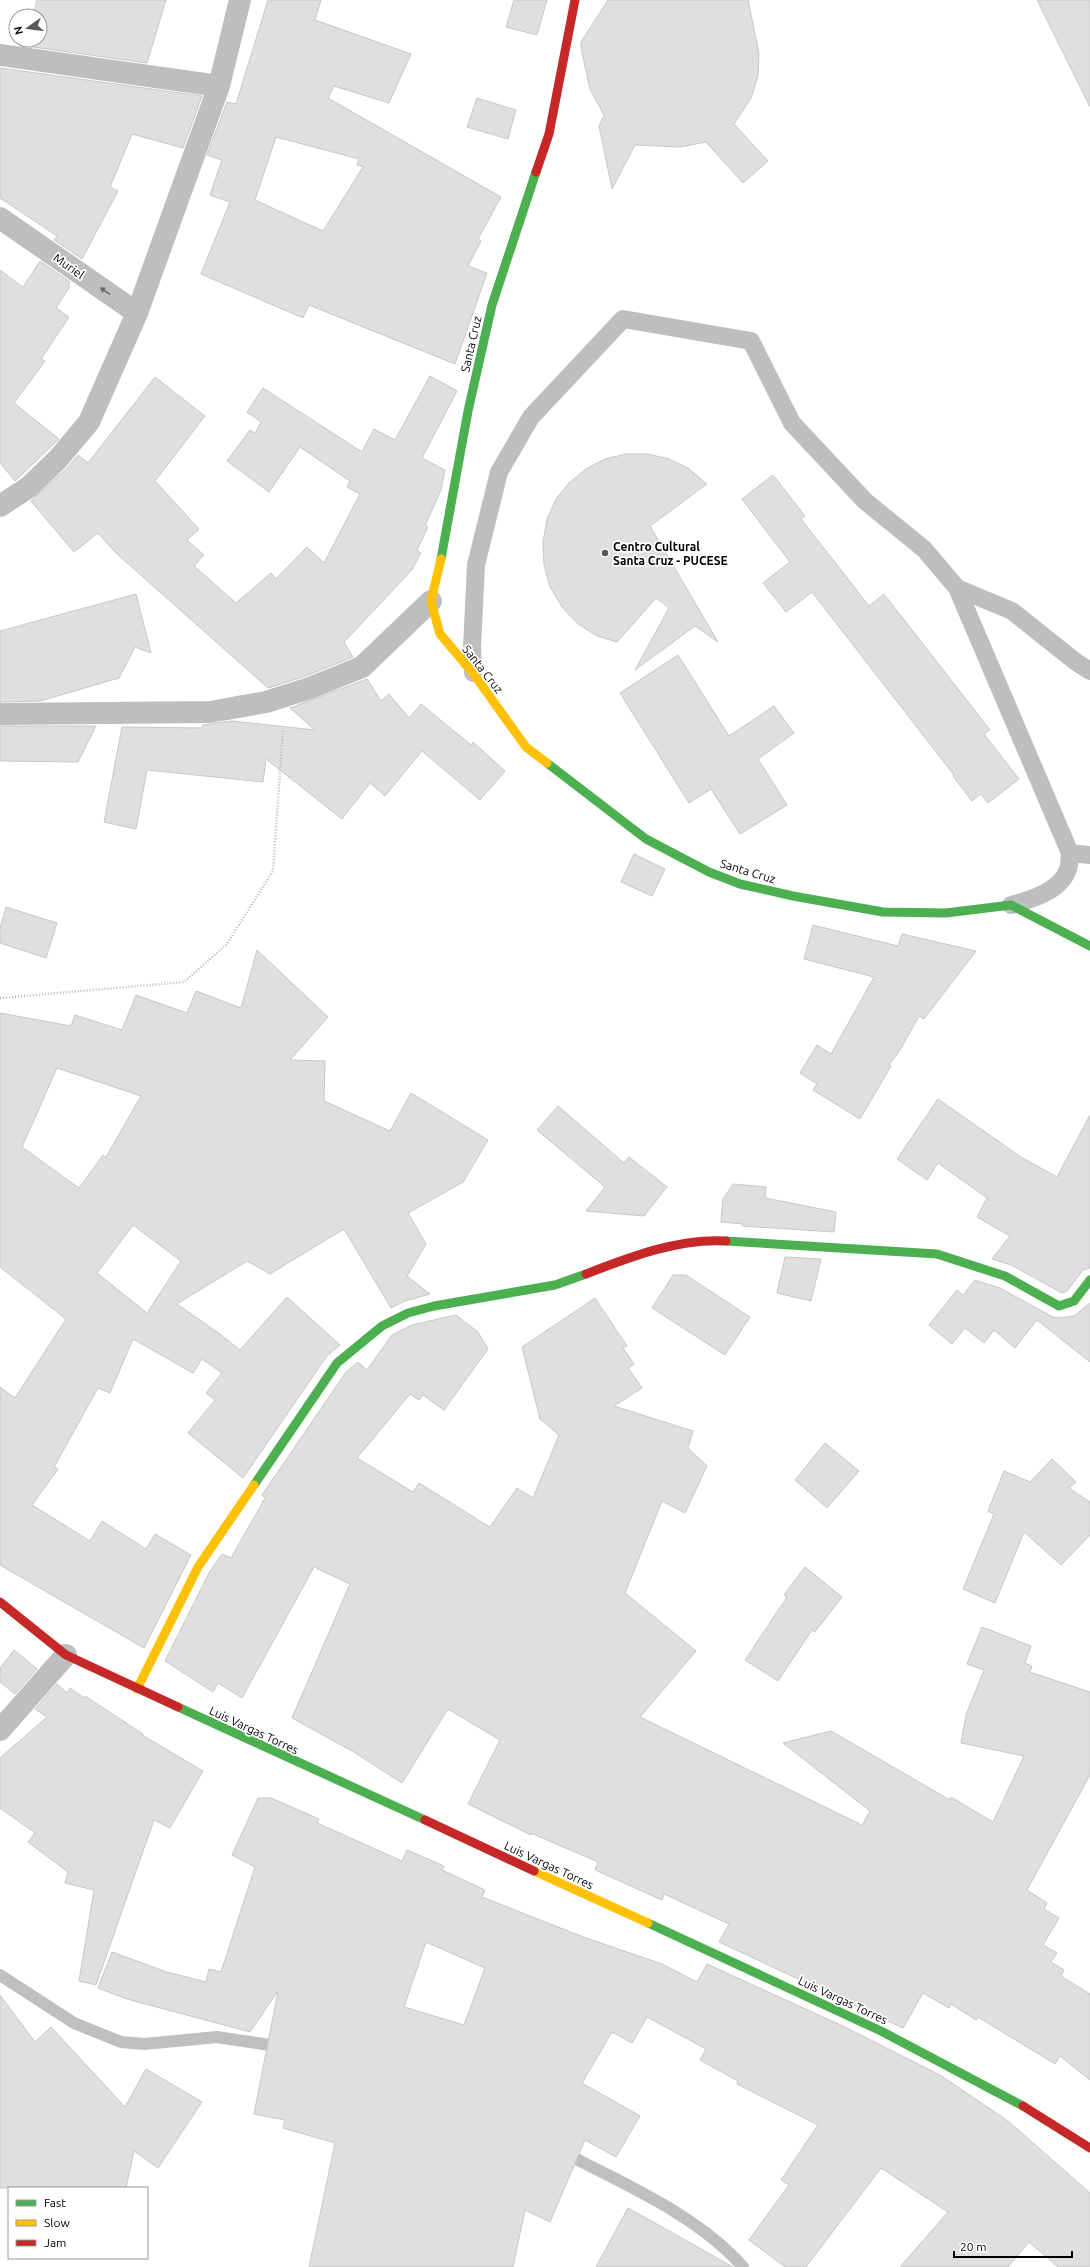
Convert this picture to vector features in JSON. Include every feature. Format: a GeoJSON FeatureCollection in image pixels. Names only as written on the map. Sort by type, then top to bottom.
{"type":"FeatureCollection","features":[{"type":"Feature","properties":{"kind":"street"},"geometry":{"type":"LineString","coordinates":[[0,506],[29,487],[58,459],[89,422],[137,313],[219,86],[240,0]]}},
{"type":"Feature","properties":{"kind":"street","name":"Santa Cruz"},"geometry":{"type":"LineString","coordinates":[[575,0],[549,134],[492,305],[468,411],[438,575],[431,601],[440,634],[473,674],[526,747],[646,840],[709,872],[740,884],[793,896],[882,912],[946,913],[1011,905]]}},
{"type":"Feature","properties":{"kind":"street"},"geometry":{"type":"LineString","coordinates":[[0,55],[219,86]]}},
{"type":"Feature","properties":{"kind":"street","name":"Muriel"},"geometry":{"type":"LineString","coordinates":[[0,218],[137,313]]}},
{"type":"Feature","properties":{"kind":"street"},"geometry":{"type":"LineString","coordinates":[[0,714],[210,712],[266,702],[310,688],[362,666],[431,601]]}},
{"type":"Feature","properties":{"kind":"street"},"geometry":{"type":"LineString","coordinates":[[1011,905],[1090,946]]}},
{"type":"Feature","properties":{"kind":"street"},"geometry":{"type":"LineString","coordinates":[[137,1689],[198,1567],[337,1363],[382,1326],[408,1313],[434,1306],[555,1284],[637,1255],[707,1240],[937,1254],[1005,1276],[1059,1306],[1065,1306],[1078,1299],[1090,1280]]}},
{"type":"Feature","properties":{"kind":"street","name":"Luis Vargas Torres"},"geometry":{"type":"LineString","coordinates":[[0,1602],[66,1655],[850,2016],[953,2066],[1046,2118],[1090,2148]]}},
{"type":"Feature","properties":{"kind":"street"},"geometry":{"type":"LineString","coordinates":[[0,1730],[66,1655]]}},
{"type":"Feature","properties":{"kind":"lane"},"geometry":{"type":"LineString","coordinates":[[473,674],[472,633],[476,565],[499,472],[531,417],[624,319],[751,341],[792,423],[864,501],[924,549],[957,588],[1070,853],[1068,869],[1061,882],[1035,899],[1011,905]]}},
{"type":"Feature","properties":{"kind":"lane"},"geometry":{"type":"LineString","coordinates":[[957,588],[1012,611],[1076,662],[1090,671]]}},
{"type":"Feature","properties":{"kind":"lane"},"geometry":{"type":"LineString","coordinates":[[1070,853],[1090,855]]}},
{"type":"Feature","properties":{"kind":"path"},"geometry":{"type":"LineString","coordinates":[[0,998],[184,982],[226,945],[273,871],[286,696]]}},
{"type":"Feature","properties":{"kind":"building"},"geometry":{"type":"Polygon","coordinates":[[[37,0],[166,0],[147,63],[40,48],[48,48],[48,8],[35,8],[37,0]]]}},
{"type":"Feature","properties":{"kind":"building"},"geometry":{"type":"Polygon","coordinates":[[[268,0],[321,0],[315,20],[411,54],[389,103],[334,86],[328,98],[501,197],[478,239],[481,241],[468,266],[487,273],[455,364],[309,305],[303,318],[201,274],[230,202],[210,195],[222,160],[207,155],[227,102],[236,104],[268,0]],[[276,137],[255,200],[323,231],[363,167],[357,165],[359,159],[276,137]]]}},
{"type":"Feature","properties":{"kind":"building"},"geometry":{"type":"Polygon","coordinates":[[[514,0],[547,0],[537,35],[506,27],[514,0]]]}},
{"type":"Feature","properties":{"kind":"building"},"geometry":{"type":"Polygon","coordinates":[[[608,0],[748,0],[759,53],[758,76],[751,98],[734,124],[768,161],[743,183],[706,142],[680,147],[635,145],[612,189],[599,126],[604,115],[590,89],[581,48],[581,42],[608,0]]]}},
{"type":"Feature","properties":{"kind":"building"},"geometry":{"type":"Polygon","coordinates":[[[1037,0],[1090,0],[1090,107],[1037,0]]]}},
{"type":"Feature","properties":{"kind":"building"},"geometry":{"type":"Polygon","coordinates":[[[0,68],[202,96],[183,148],[132,134],[110,187],[118,191],[82,259],[54,240],[57,236],[0,198],[0,68]]]}},
{"type":"Feature","properties":{"kind":"building"},"geometry":{"type":"Polygon","coordinates":[[[477,98],[516,110],[508,139],[467,127],[477,98]]]}},
{"type":"Feature","properties":{"kind":"building"},"geometry":{"type":"Polygon","coordinates":[[[40,261],[70,282],[68,285],[70,286],[56,308],[69,317],[41,359],[45,361],[14,403],[59,439],[15,481],[0,463],[0,270],[23,287],[40,261]]]}},
{"type":"Feature","properties":{"kind":"building"},"geometry":{"type":"Polygon","coordinates":[[[430,376],[457,391],[422,458],[445,470],[441,490],[425,526],[428,527],[417,550],[421,553],[411,571],[344,642],[353,657],[306,676],[268,688],[116,553],[98,533],[74,552],[31,501],[67,468],[78,455],[88,463],[155,377],[205,416],[155,481],[199,529],[187,540],[204,555],[194,566],[236,603],[271,573],[276,579],[307,547],[324,563],[360,494],[347,487],[350,481],[300,447],[269,492],[227,461],[250,430],[255,433],[261,422],[247,412],[263,388],[362,452],[374,429],[395,440],[430,376]]]}},
{"type":"Feature","properties":{"kind":"building","name":"Centro Cultural Santa Cruz - PUCESE"},"geometry":{"type":"Polygon","coordinates":[[[626,454],[648,454],[669,459],[688,468],[707,484],[650,526],[718,642],[695,626],[635,670],[669,608],[656,598],[617,642],[597,636],[578,624],[562,607],[550,587],[544,565],[543,542],[547,519],[556,499],[569,483],[586,469],[605,459],[626,454]]]}},
{"type":"Feature","properties":{"kind":"building"},"geometry":{"type":"Polygon","coordinates":[[[773,475],[805,516],[801,519],[869,606],[884,594],[990,730],[984,734],[1019,779],[988,803],[981,794],[972,801],[953,776],[954,775],[812,592],[786,612],[763,583],[790,562],[742,499],[773,475]]]}},
{"type":"Feature","properties":{"kind":"building"},"geometry":{"type":"Polygon","coordinates":[[[136,594],[151,653],[135,647],[119,678],[40,701],[0,702],[0,631],[136,594]]]}},
{"type":"Feature","properties":{"kind":"building"},"geometry":{"type":"Polygon","coordinates":[[[678,655],[729,736],[774,706],[794,733],[758,759],[787,805],[740,834],[711,789],[689,803],[620,693],[678,655]]]}},
{"type":"Feature","properties":{"kind":"building"},"geometry":{"type":"Polygon","coordinates":[[[367,679],[381,701],[389,694],[409,718],[421,704],[471,745],[473,742],[505,771],[480,800],[422,751],[385,796],[370,783],[342,819],[266,759],[263,782],[147,770],[136,829],[104,822],[122,727],[202,728],[203,725],[232,721],[315,730],[290,708],[367,679]]]}},
{"type":"Feature","properties":{"kind":"building"},"geometry":{"type":"Polygon","coordinates":[[[0,726],[96,726],[78,762],[0,761],[0,726]]]}},
{"type":"Feature","properties":{"kind":"building"},"geometry":{"type":"Polygon","coordinates":[[[634,854],[665,869],[652,896],[621,882],[634,854]]]}},
{"type":"Feature","properties":{"kind":"building"},"geometry":{"type":"Polygon","coordinates":[[[6,907],[57,923],[46,958],[0,943],[0,928],[6,907]]]}},
{"type":"Feature","properties":{"kind":"building"},"geometry":{"type":"Polygon","coordinates":[[[813,925],[898,946],[902,934],[976,951],[924,1019],[919,1016],[900,1050],[889,1065],[891,1066],[860,1119],[813,1090],[817,1084],[800,1073],[817,1045],[831,1054],[874,977],[804,959],[813,925]]]}},
{"type":"Feature","properties":{"kind":"building"},"geometry":{"type":"Polygon","coordinates":[[[257,950],[328,1017],[290,1060],[325,1061],[324,1101],[390,1131],[411,1093],[488,1140],[463,1182],[408,1213],[426,1244],[407,1276],[430,1294],[405,1301],[391,1308],[344,1229],[270,1274],[247,1261],[177,1304],[240,1350],[287,1297],[340,1345],[327,1356],[243,1478],[188,1433],[215,1400],[206,1393],[222,1373],[202,1359],[193,1373],[133,1339],[110,1393],[98,1388],[54,1467],[58,1469],[32,1505],[90,1541],[102,1521],[146,1549],[155,1534],[191,1555],[144,1648],[0,1565],[0,1387],[15,1398],[66,1319],[0,1267],[0,1013],[71,1026],[75,1015],[122,1030],[136,995],[187,1013],[196,991],[241,1008],[257,950]],[[57,1068],[22,1147],[79,1188],[103,1155],[106,1157],[141,1096],[57,1068]],[[133,1225],[97,1273],[147,1313],[181,1261],[133,1225]]]}},
{"type":"Feature","properties":{"kind":"building"},"geometry":{"type":"Polygon","coordinates":[[[938,1099],[1021,1157],[1057,1177],[1090,1115],[1090,1268],[1083,1270],[1067,1291],[1062,1293],[1011,1265],[992,1259],[1010,1236],[977,1217],[987,1198],[938,1163],[927,1180],[897,1159],[938,1099]]]}},
{"type":"Feature","properties":{"kind":"building"},"geometry":{"type":"Polygon","coordinates":[[[558,1106],[624,1163],[629,1157],[667,1187],[644,1216],[586,1211],[605,1187],[537,1130],[558,1106]]]}},
{"type":"Feature","properties":{"kind":"building"},"geometry":{"type":"Polygon","coordinates":[[[733,1184],[766,1187],[765,1198],[836,1212],[834,1232],[742,1226],[743,1224],[721,1222],[723,1199],[733,1184]]]}},
{"type":"Feature","properties":{"kind":"building"},"geometry":{"type":"Polygon","coordinates":[[[785,1257],[821,1259],[811,1301],[777,1293],[785,1257]]]}},
{"type":"Feature","properties":{"kind":"building"},"geometry":{"type":"Polygon","coordinates":[[[673,1275],[686,1275],[750,1317],[725,1355],[652,1308],[673,1275]]]}},
{"type":"Feature","properties":{"kind":"building"},"geometry":{"type":"Polygon","coordinates":[[[975,1280],[1000,1288],[1053,1317],[1060,1318],[1074,1316],[1090,1303],[1090,1362],[1037,1320],[1015,1348],[994,1330],[984,1343],[965,1328],[952,1344],[929,1325],[957,1290],[963,1295],[975,1280]]]}},
{"type":"Feature","properties":{"kind":"building"},"geometry":{"type":"Polygon","coordinates":[[[595,1298],[627,1346],[623,1348],[634,1364],[628,1368],[642,1388],[614,1406],[693,1431],[688,1448],[707,1466],[685,1513],[662,1501],[625,1593],[696,1651],[640,1717],[862,1825],[870,1811],[783,1743],[831,1731],[950,1800],[951,1797],[993,1822],[1024,1756],[961,1743],[966,1715],[984,1670],[967,1664],[982,1627],[1031,1646],[1025,1663],[1032,1666],[1030,1672],[1090,1692],[1090,1775],[1027,1890],[1047,1903],[1044,1909],[1059,1918],[1043,1945],[1057,1953],[1051,1962],[1064,1970],[1061,1976],[1090,1994],[1090,2080],[1060,2056],[1055,2064],[978,2017],[976,2020],[951,2004],[949,2008],[923,1993],[903,2028],[719,1942],[729,1924],[664,1894],[662,1900],[595,1870],[598,1862],[531,1833],[531,1835],[468,1804],[500,1740],[448,1709],[402,1783],[352,1751],[292,1718],[350,1584],[314,1567],[242,1698],[218,1683],[213,1692],[165,1661],[209,1573],[222,1554],[231,1558],[265,1498],[262,1495],[346,1372],[358,1362],[367,1370],[392,1335],[412,1325],[456,1315],[478,1332],[488,1349],[444,1410],[423,1395],[419,1400],[410,1394],[357,1458],[413,1492],[419,1483],[490,1527],[517,1488],[533,1498],[559,1435],[540,1419],[522,1347],[595,1298]]]}},
{"type":"Feature","properties":{"kind":"building"},"geometry":{"type":"Polygon","coordinates":[[[825,1443],[859,1471],[827,1508],[795,1480],[825,1443]]]}},
{"type":"Feature","properties":{"kind":"building"},"geometry":{"type":"Polygon","coordinates":[[[1052,1459],[1076,1482],[1069,1488],[1090,1502],[1090,1535],[1061,1565],[1024,1532],[995,1603],[963,1589],[994,1514],[988,1511],[1004,1471],[1030,1482],[1052,1459]]]}},
{"type":"Feature","properties":{"kind":"building"},"geometry":{"type":"Polygon","coordinates":[[[805,1567],[842,1597],[815,1632],[812,1630],[778,1681],[745,1660],[787,1597],[784,1595],[805,1567]]]}},
{"type":"Feature","properties":{"kind":"building"},"geometry":{"type":"Polygon","coordinates":[[[14,1650],[37,1669],[15,1694],[0,1682],[0,1668],[14,1650]]]}},
{"type":"Feature","properties":{"kind":"building"},"geometry":{"type":"Polygon","coordinates":[[[57,1684],[67,1693],[70,1688],[84,1698],[85,1696],[143,1734],[142,1735],[203,1771],[170,1828],[154,1820],[96,1985],[79,1981],[94,1890],[65,1883],[68,1872],[28,1842],[35,1833],[0,1808],[0,1758],[47,1717],[35,1709],[57,1684]]]}},
{"type":"Feature","properties":{"kind":"building"},"geometry":{"type":"Polygon","coordinates":[[[258,1798],[271,1798],[319,1819],[317,1823],[402,1861],[407,1850],[444,1866],[442,1870],[485,1890],[482,1897],[586,1938],[662,1964],[697,1982],[707,1964],[845,2027],[940,2075],[1008,2121],[1090,2193],[1090,2267],[1058,2267],[1029,2242],[1008,2267],[900,2267],[948,2212],[881,2168],[806,2267],[785,2267],[749,2240],[789,2185],[781,2180],[818,2125],[737,2084],[738,2081],[700,2060],[706,2049],[647,2017],[632,2043],[612,2032],[582,2083],[640,2116],[616,2157],[585,2140],[550,2222],[525,2210],[513,2267],[309,2267],[335,2143],[283,2128],[285,2120],[254,2114],[278,1991],[250,2032],[127,1999],[98,1988],[112,1952],[167,1972],[206,1982],[209,1969],[221,1972],[255,1867],[232,1855],[258,1798]],[[426,1942],[404,2007],[464,2025],[485,1968],[426,1942]]]}},
{"type":"Feature","properties":{"kind":"building"},"geometry":{"type":"Polygon","coordinates":[[[0,1995],[35,2042],[51,2027],[125,2107],[146,2069],[202,2102],[158,2168],[134,2151],[126,2187],[0,2188],[0,1995]]]}},
{"type":"Feature","properties":{"kind":"building"},"geometry":{"type":"Polygon","coordinates":[[[628,2208],[655,2223],[733,2267],[596,2267],[628,2208]]]}},
{"type":"Feature","properties":{"kind":"waterway"},"geometry":{"type":"LineString","coordinates":[[0,1975],[74,2023],[121,2042],[144,2044],[217,2037],[283,2047]]}},
{"type":"Feature","properties":{"kind":"waterway"},"geometry":{"type":"LineString","coordinates":[[563,2152],[659,2202],[682,2216],[725,2248],[743,2267]]}},
{"type":"Feature","properties":{"kind":"traffic: fast"},"geometry":{"type":"LineString","coordinates":[[441,559],[468,411],[492,305],[536,172]]}},
{"type":"Feature","properties":{"kind":"traffic: fast"},"geometry":{"type":"LineString","coordinates":[[547,763],[646,839],[709,872],[740,884],[793,896],[883,912],[946,913],[1011,905],[1090,946]]}},
{"type":"Feature","properties":{"kind":"traffic: fast"},"geometry":{"type":"LineString","coordinates":[[726,1241],[937,1254],[1005,1276],[1059,1306],[1074,1301],[1090,1280]]}},
{"type":"Feature","properties":{"kind":"traffic: fast"},"geometry":{"type":"LineString","coordinates":[[254,1485],[337,1363],[382,1326],[408,1313],[434,1306],[555,1285],[586,1274]]}},
{"type":"Feature","properties":{"kind":"traffic: fast"},"geometry":{"type":"LineString","coordinates":[[178,1707],[425,1820]]}},
{"type":"Feature","properties":{"kind":"traffic: fast"},"geometry":{"type":"LineString","coordinates":[[648,1923],[881,2031],[1023,2106]]}},
{"type":"Feature","properties":{"kind":"traffic: slow"},"geometry":{"type":"LineString","coordinates":[[441,559],[431,601],[440,634],[473,673],[526,747],[547,763]]}},
{"type":"Feature","properties":{"kind":"traffic: slow"},"geometry":{"type":"LineString","coordinates":[[137,1689],[198,1567],[254,1485]]}},
{"type":"Feature","properties":{"kind":"traffic: slow"},"geometry":{"type":"LineString","coordinates":[[534,1871],[648,1923]]}},
{"type":"Feature","properties":{"kind":"traffic: jam"},"geometry":{"type":"LineString","coordinates":[[536,172],[549,134],[575,0]]}},
{"type":"Feature","properties":{"kind":"traffic: jam"},"geometry":{"type":"LineString","coordinates":[[586,1274],[655,1250],[690,1242],[726,1241]]}},
{"type":"Feature","properties":{"kind":"traffic: jam"},"geometry":{"type":"LineString","coordinates":[[0,1602],[66,1655],[178,1707]]}},
{"type":"Feature","properties":{"kind":"traffic: jam"},"geometry":{"type":"LineString","coordinates":[[425,1820],[534,1871]]}},
{"type":"Feature","properties":{"kind":"traffic: jam"},"geometry":{"type":"LineString","coordinates":[[1023,2106],[1090,2148]]}},
{"type":"Feature","properties":{"kind":"place","name":"Centro Cultural Santa Cruz - PUCESE"},"geometry":{"type":"Point","coordinates":[605,553]}}]}
